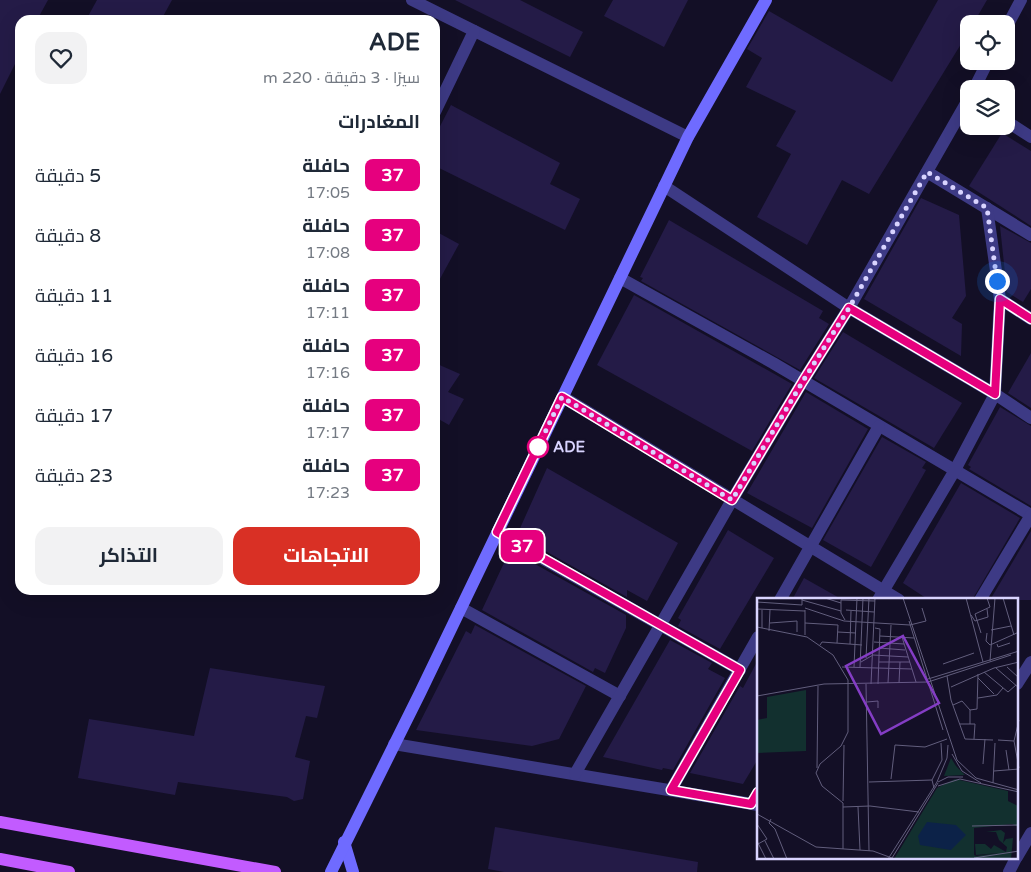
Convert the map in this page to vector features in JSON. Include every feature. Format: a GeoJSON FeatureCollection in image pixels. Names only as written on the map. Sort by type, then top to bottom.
{"type":"FeatureCollection","features":[{"type":"Feature","properties":{"kind":"main road"},"geometry":{"type":"LineString","coordinates":[[0,822],[275,872]]}},
{"type":"Feature","properties":{"kind":"main road"},"geometry":{"type":"LineString","coordinates":[[0,859],[69,872]]}},
{"type":"Feature","properties":{"kind":"street"},"geometry":{"type":"LineString","coordinates":[[412,0],[688,137]]}},
{"type":"Feature","properties":{"kind":"street"},"geometry":{"type":"LineString","coordinates":[[331,872],[688,137],[766,0]]}},
{"type":"Feature","properties":{"kind":"street"},"geometry":{"type":"LineString","coordinates":[[1013,15],[1021,0]]}},
{"type":"Feature","properties":{"kind":"street"},"geometry":{"type":"LineString","coordinates":[[440,102],[474,31]]}},
{"type":"Feature","properties":{"kind":"street"},"geometry":{"type":"LineString","coordinates":[[575,774],[732,500],[849,308],[960,114]]}},
{"type":"Feature","properties":{"kind":"street"},"geometry":{"type":"LineString","coordinates":[[1015,126],[1031,136]]}},
{"type":"Feature","properties":{"kind":"street"},"geometry":{"type":"LineString","coordinates":[[927,172],[1031,235]]}},
{"type":"Feature","properties":{"kind":"street"},"geometry":{"type":"LineString","coordinates":[[664,186],[849,308],[995,394],[1031,418]]}},
{"type":"Feature","properties":{"kind":"street"},"geometry":{"type":"LineString","coordinates":[[562,397],[810,546],[880,595],[955,470],[995,394],[1000,299],[987,208]]}},
{"type":"Feature","properties":{"kind":"street"},"geometry":{"type":"LineString","coordinates":[[620,278],[803,381],[1031,515],[981,598]]}},
{"type":"Feature","properties":{"kind":"street"},"geometry":{"type":"LineString","coordinates":[[1000,299],[1031,319]]}},
{"type":"Feature","properties":{"kind":"street"},"geometry":{"type":"LineString","coordinates":[[781,598],[879,426]]}},
{"type":"Feature","properties":{"kind":"street"},"geometry":{"type":"LineString","coordinates":[[497,532],[740,670]]}},
{"type":"Feature","properties":{"kind":"street"},"geometry":{"type":"LineString","coordinates":[[460,608],[620,696]]}},
{"type":"Feature","properties":{"kind":"street"},"geometry":{"type":"LineString","coordinates":[[671,790],[757,640]]}},
{"type":"Feature","properties":{"kind":"street"},"geometry":{"type":"LineString","coordinates":[[1022,677],[1031,662]]}},
{"type":"Feature","properties":{"kind":"street"},"geometry":{"type":"LineString","coordinates":[[394,744],[755,805]]}},
{"type":"Feature","properties":{"kind":"street"},"geometry":{"type":"LineString","coordinates":[[1018,853],[1031,833]]}},
{"type":"Feature","properties":{"kind":"street"},"geometry":{"type":"LineString","coordinates":[[344,842],[353,872]]}},
{"type":"Feature","properties":{"kind":"street"},"geometry":{"type":"LineString","coordinates":[[1009,872],[1015,860]]}},
{"type":"Feature","properties":{"kind":"building"},"geometry":{"type":"Polygon","coordinates":[[[0,0],[48,0],[40,15],[15,15],[15,64],[0,94],[0,0]]]}},
{"type":"Feature","properties":{"kind":"building"},"geometry":{"type":"Polygon","coordinates":[[[97,0],[172,0],[164,15],[89,15],[97,0]]]}},
{"type":"Feature","properties":{"kind":"building"},"geometry":{"type":"Polygon","coordinates":[[[455,0],[520,0],[583,32],[570,57],[455,0]]]}},
{"type":"Feature","properties":{"kind":"building"},"geometry":{"type":"Polygon","coordinates":[[[613,0],[688,0],[664,47],[604,16],[613,0]]]}},
{"type":"Feature","properties":{"kind":"building"},"geometry":{"type":"Polygon","coordinates":[[[938,0],[987,0],[978,15],[960,15],[960,46],[869,194],[842,180],[807,245],[757,217],[791,154],[776,146],[796,111],[746,87],[762,58],[747,49],[769,11],[892,82],[938,0]]]}},
{"type":"Feature","properties":{"kind":"building"},"geometry":{"type":"Polygon","coordinates":[[[451,105],[560,163],[550,184],[580,199],[565,230],[440,168],[440,126],[451,105]]]}},
{"type":"Feature","properties":{"kind":"building"},"geometry":{"type":"Polygon","coordinates":[[[1001,135],[1005,135],[1031,151],[1031,226],[969,186],[1001,135]]]}},
{"type":"Feature","properties":{"kind":"building"},"geometry":{"type":"Polygon","coordinates":[[[921,198],[959,215],[966,296],[952,318],[962,324],[961,356],[864,299],[921,198]]]}},
{"type":"Feature","properties":{"kind":"building"},"geometry":{"type":"Polygon","coordinates":[[[669,220],[823,311],[819,318],[829,324],[800,370],[641,281],[643,278],[640,277],[669,220]]]}},
{"type":"Feature","properties":{"kind":"building"},"geometry":{"type":"Polygon","coordinates":[[[1000,226],[1031,243],[1031,289],[1023,302],[1007,292],[1000,226]]]}},
{"type":"Feature","properties":{"kind":"building"},"geometry":{"type":"Polygon","coordinates":[[[440,234],[459,244],[440,279],[440,234]]]}},
{"type":"Feature","properties":{"kind":"building"},"geometry":{"type":"Polygon","coordinates":[[[634,295],[792,384],[752,451],[597,365],[634,295]]]}},
{"type":"Feature","properties":{"kind":"building"},"geometry":{"type":"Polygon","coordinates":[[[843,332],[962,403],[934,448],[814,378],[843,332]]]}},
{"type":"Feature","properties":{"kind":"building"},"geometry":{"type":"Polygon","coordinates":[[[1031,353],[1031,408],[1008,393],[1031,353]]]}},
{"type":"Feature","properties":{"kind":"building"},"geometry":{"type":"Polygon","coordinates":[[[440,365],[460,374],[448,392],[464,399],[449,425],[440,420],[440,365]]]}},
{"type":"Feature","properties":{"kind":"building"},"geometry":{"type":"Polygon","coordinates":[[[806,392],[868,429],[812,528],[747,493],[806,392]]]}},
{"type":"Feature","properties":{"kind":"building"},"geometry":{"type":"Polygon","coordinates":[[[1000,407],[1031,426],[1031,506],[969,469],[971,467],[968,465],[1000,407]]]}},
{"type":"Feature","properties":{"kind":"building"},"geometry":{"type":"Polygon","coordinates":[[[882,437],[926,462],[922,468],[926,470],[871,567],[823,540],[882,437]]]}},
{"type":"Feature","properties":{"kind":"building"},"geometry":{"type":"Polygon","coordinates":[[[547,468],[678,543],[647,601],[627,590],[627,597],[517,535],[547,468]]]}},
{"type":"Feature","properties":{"kind":"building"},"geometry":{"type":"Polygon","coordinates":[[[961,483],[1020,518],[973,598],[926,598],[903,583],[961,483]]]}},
{"type":"Feature","properties":{"kind":"building"},"geometry":{"type":"Polygon","coordinates":[[[728,530],[774,558],[720,649],[678,626],[681,620],[678,618],[728,530]]]}},
{"type":"Feature","properties":{"kind":"building"},"geometry":{"type":"Polygon","coordinates":[[[1031,531],[1031,600],[991,598],[1031,531]]]}},
{"type":"Feature","properties":{"kind":"building"},"geometry":{"type":"Polygon","coordinates":[[[510,550],[626,615],[626,628],[605,673],[595,668],[593,672],[482,610],[510,550]]]}},
{"type":"Feature","properties":{"kind":"building"},"geometry":{"type":"Polygon","coordinates":[[[804,578],[839,598],[793,598],[804,578]]]}},
{"type":"Feature","properties":{"kind":"building"},"geometry":{"type":"Polygon","coordinates":[[[475,625],[586,686],[559,739],[532,746],[416,730],[466,631],[471,634],[475,625]]]}},
{"type":"Feature","properties":{"kind":"building"},"geometry":{"type":"Polygon","coordinates":[[[670,640],[712,663],[708,669],[725,678],[673,770],[663,768],[662,770],[603,757],[670,640]]]}},
{"type":"Feature","properties":{"kind":"building"},"geometry":{"type":"Polygon","coordinates":[[[757,662],[757,761],[743,784],[690,773],[740,686],[743,688],[757,662]]]}},
{"type":"Feature","properties":{"kind":"building"},"geometry":{"type":"Polygon","coordinates":[[[210,668],[325,686],[317,718],[306,716],[295,757],[310,761],[303,799],[294,801],[287,797],[178,782],[175,795],[78,778],[89,719],[194,736],[210,668]]]}},
{"type":"Feature","properties":{"kind":"building"},"geometry":{"type":"Polygon","coordinates":[[[495,827],[698,862],[697,872],[504,872],[488,869],[495,827]]]}},
{"type":"Feature","properties":{"kind":"bus line","name":"37"},"geometry":{"type":"LineString","coordinates":[[757,794],[751,804],[671,790],[740,670],[497,532],[562,397],[732,500],[849,308],[995,394],[1000,299],[1031,319]]}},
{"type":"Feature","properties":{"kind":"place","name":"ADE"},"geometry":{"type":"Point","coordinates":[538,447]}},
{"type":"Feature","properties":{"kind":"route"},"geometry":{"type":"LineString","coordinates":[[538,447],[562,397],[732,500],[849,308],[927,172],[987,208],[997,281]]}}]}
